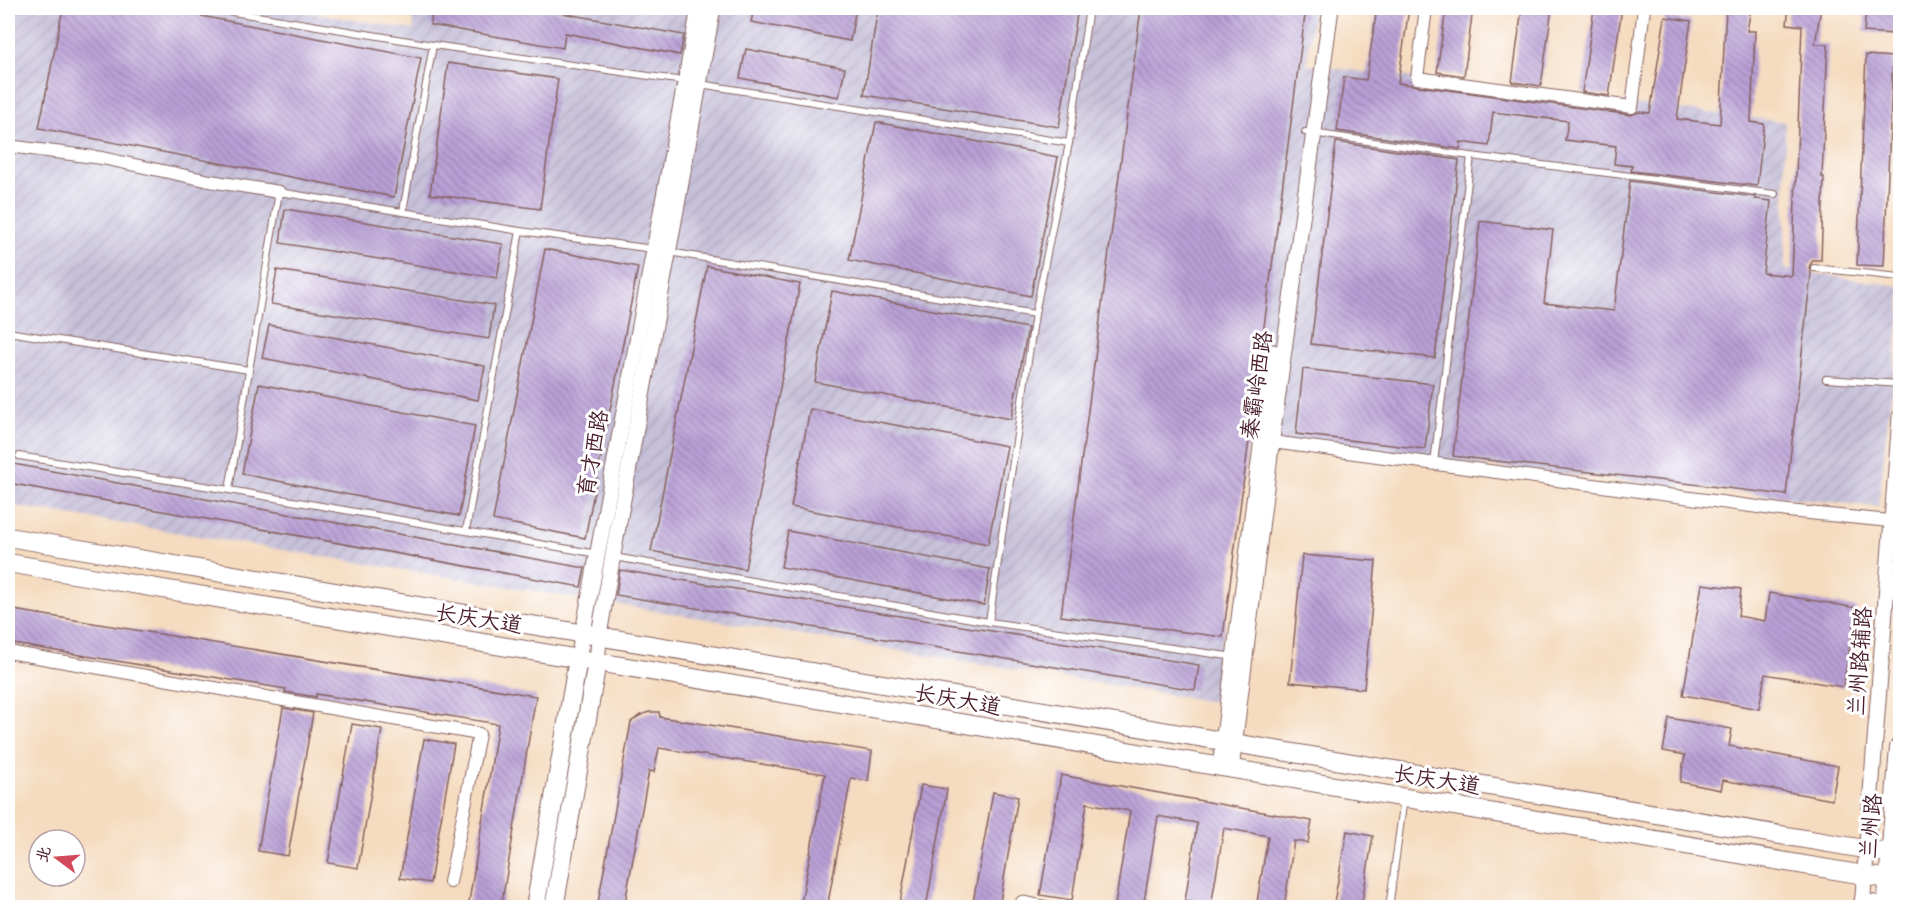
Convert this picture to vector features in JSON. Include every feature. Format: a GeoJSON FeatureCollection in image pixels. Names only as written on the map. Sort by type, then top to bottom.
{"type":"FeatureCollection","features":[{"type":"Feature","properties":{"kind":"main road","name":"长庆大道"},"geometry":{"type":"LineString","coordinates":[[8,537],[1896,854]]}},
{"type":"Feature","properties":{"kind":"main road","name":"长庆大道"},"geometry":{"type":"LineString","coordinates":[[8,563],[1895,880]]}},
{"type":"Feature","properties":{"kind":"main road","name":"育才西路"},"geometry":{"type":"LineString","coordinates":[[535,908],[578,659]]}},
{"type":"Feature","properties":{"kind":"main road","name":"育才西路"},"geometry":{"type":"LineString","coordinates":[[554,908],[597,662]]}},
{"type":"Feature","properties":{"kind":"main road","name":"兰州路"},"geometry":{"type":"LineString","coordinates":[[1892,907],[1900,748]]}},
{"type":"Feature","properties":{"kind":"street","name":"育才西路"},"geometry":{"type":"LineString","coordinates":[[578,659],[591,635],[692,83],[699,8]]}},
{"type":"Feature","properties":{"kind":"street","name":"育才西路"},"geometry":{"type":"LineString","coordinates":[[692,83],[713,8]]}},
{"type":"Feature","properties":{"kind":"street","name":"秦霸岭西路"},"geometry":{"type":"LineString","coordinates":[[1310,133],[1320,8]]}},
{"type":"Feature","properties":{"kind":"street","name":"秦霸岭西路"},"geometry":{"type":"LineString","coordinates":[[1225,769],[1266,441],[1310,133],[1331,8]]}},
{"type":"Feature","properties":{"kind":"street"},"geometry":{"type":"LineString","coordinates":[[1426,8],[1416,78],[1632,107],[1644,8]]}},
{"type":"Feature","properties":{"kind":"street"},"geometry":{"type":"LineString","coordinates":[[8,146],[102,158],[189,177],[279,192]]}},
{"type":"Feature","properties":{"kind":"street","name":"兰州路辅路"},"geometry":{"type":"LineString","coordinates":[[1862,904],[1896,522],[1900,417]]}},
{"type":"Feature","properties":{"kind":"street"},"geometry":{"type":"LineString","coordinates":[[1266,441],[1788,511],[1896,522]]}},
{"type":"Feature","properties":{"kind":"street","name":"育才西路"},"geometry":{"type":"LineString","coordinates":[[591,635],[597,662]]}},
{"type":"Feature","properties":{"kind":"street"},"geometry":{"type":"LineString","coordinates":[[8,652],[479,734],[450,882]]}},
{"type":"Feature","properties":{"kind":"street"},"geometry":{"type":"LineString","coordinates":[[1869,823],[1897,827]]}},
{"type":"Feature","properties":{"kind":"street"},"geometry":{"type":"LineString","coordinates":[[1021,908],[1022,902],[1050,908]]}},
{"type":"Feature","properties":{"kind":"street"},"geometry":{"type":"LineString","coordinates":[[1862,904],[1892,907]]}},
{"type":"Feature","properties":{"kind":"lane"},"geometry":{"type":"LineString","coordinates":[[208,8],[1069,143]]}},
{"type":"Feature","properties":{"kind":"lane"},"geometry":{"type":"LineString","coordinates":[[989,622],[1035,314],[1069,143],[1089,8]]}},
{"type":"Feature","properties":{"kind":"lane"},"geometry":{"type":"LineString","coordinates":[[403,211],[433,45]]}},
{"type":"Feature","properties":{"kind":"lane"},"geometry":{"type":"LineString","coordinates":[[1310,133],[1471,156],[1775,194]]}},
{"type":"Feature","properties":{"kind":"lane"},"geometry":{"type":"LineString","coordinates":[[1434,463],[1471,156]]}},
{"type":"Feature","properties":{"kind":"lane"},"geometry":{"type":"LineString","coordinates":[[229,490],[279,192],[661,251],[1035,314]]}},
{"type":"Feature","properties":{"kind":"lane"},"geometry":{"type":"LineString","coordinates":[[466,531],[520,231]]}},
{"type":"Feature","properties":{"kind":"lane"},"geometry":{"type":"LineString","coordinates":[[1814,268],[1900,277]]}},
{"type":"Feature","properties":{"kind":"lane"},"geometry":{"type":"LineString","coordinates":[[8,332],[249,370]]}},
{"type":"Feature","properties":{"kind":"lane"},"geometry":{"type":"LineString","coordinates":[[1826,379],[1900,384]]}},
{"type":"Feature","properties":{"kind":"lane"},"geometry":{"type":"LineString","coordinates":[[19,456],[229,490],[989,622],[1239,658]]}},
{"type":"Feature","properties":{"kind":"lane"},"geometry":{"type":"LineString","coordinates":[[1389,908],[1405,798]]}},
{"type":"Feature","properties":{"kind":"shaded area"},"geometry":{"type":"Polygon","coordinates":[[[8,8],[283,8],[414,30],[411,8],[1313,8],[1307,65],[1785,122],[1785,269],[1900,286],[1900,314],[1878,507],[1246,441],[1214,702],[8,505],[8,8]]]}},
{"type":"Feature","properties":{"kind":"building"},"geometry":{"type":"Polygon","coordinates":[[[63,8],[159,8],[421,58],[394,197],[39,128],[63,8]]]}},
{"type":"Feature","properties":{"kind":"building"},"geometry":{"type":"Polygon","coordinates":[[[433,8],[534,8],[684,35],[680,55],[565,33],[563,48],[430,25],[433,8]]]}},
{"type":"Feature","properties":{"kind":"building"},"geometry":{"type":"Polygon","coordinates":[[[754,8],[856,8],[850,41],[751,22],[754,8]]]}},
{"type":"Feature","properties":{"kind":"building"},"geometry":{"type":"Polygon","coordinates":[[[878,8],[1078,8],[1059,127],[864,95],[878,8]]]}},
{"type":"Feature","properties":{"kind":"building"},"geometry":{"type":"Polygon","coordinates":[[[1141,8],[1306,8],[1223,637],[1061,616],[1141,8]]]}},
{"type":"Feature","properties":{"kind":"building"},"geometry":{"type":"Polygon","coordinates":[[[1377,8],[1409,8],[1398,83],[1631,115],[1639,112],[1650,113],[1665,17],[1691,21],[1677,119],[1720,124],[1726,8],[1751,8],[1747,31],[1755,31],[1751,122],[1764,124],[1757,186],[1631,171],[1632,166],[1614,164],[1616,146],[1565,140],[1568,121],[1493,112],[1489,146],[1461,142],[1460,149],[1337,131],[1344,77],[1366,80],[1377,8]]]}},
{"type":"Feature","properties":{"kind":"building"},"geometry":{"type":"Polygon","coordinates":[[[1446,8],[1473,8],[1464,76],[1437,72],[1446,8]]]}},
{"type":"Feature","properties":{"kind":"building"},"geometry":{"type":"Polygon","coordinates":[[[1522,8],[1552,8],[1541,86],[1512,82],[1522,8]]]}},
{"type":"Feature","properties":{"kind":"building"},"geometry":{"type":"Polygon","coordinates":[[[1594,8],[1622,8],[1609,96],[1582,92],[1594,8]]]}},
{"type":"Feature","properties":{"kind":"building"},"geometry":{"type":"Polygon","coordinates":[[[1789,8],[1821,8],[1815,44],[1828,44],[1821,260],[1813,260],[1809,267],[1811,273],[1786,495],[1453,456],[1480,221],[1553,230],[1544,303],[1614,311],[1630,181],[1756,197],[1755,199],[1771,201],[1763,273],[1792,276],[1802,26],[1787,24],[1789,8]]]}},
{"type":"Feature","properties":{"kind":"building"},"geometry":{"type":"Polygon","coordinates":[[[1866,8],[1897,8],[1894,34],[1864,32],[1866,8]]]}},
{"type":"Feature","properties":{"kind":"building"},"geometry":{"type":"Polygon","coordinates":[[[746,49],[845,68],[839,97],[740,78],[746,49]]]}},
{"type":"Feature","properties":{"kind":"building"},"geometry":{"type":"Polygon","coordinates":[[[1866,55],[1893,57],[1884,266],[1857,265],[1866,55]]]}},
{"type":"Feature","properties":{"kind":"building"},"geometry":{"type":"Polygon","coordinates":[[[448,63],[558,79],[540,209],[430,194],[448,63]]]}},
{"type":"Feature","properties":{"kind":"building"},"geometry":{"type":"Polygon","coordinates":[[[876,122],[1058,157],[1031,296],[849,260],[876,122]]]}},
{"type":"Feature","properties":{"kind":"building"},"geometry":{"type":"Polygon","coordinates":[[[1336,142],[1459,160],[1435,358],[1311,344],[1336,142]]]}},
{"type":"Feature","properties":{"kind":"building"},"geometry":{"type":"Polygon","coordinates":[[[285,209],[503,244],[497,278],[280,243],[285,209]]]}},
{"type":"Feature","properties":{"kind":"building"},"geometry":{"type":"Polygon","coordinates":[[[545,249],[638,267],[585,538],[493,520],[545,249]]]}},
{"type":"Feature","properties":{"kind":"building"},"geometry":{"type":"Polygon","coordinates":[[[707,266],[800,284],[745,569],[651,551],[707,266]]]}},
{"type":"Feature","properties":{"kind":"building"},"geometry":{"type":"Polygon","coordinates":[[[277,270],[494,305],[489,339],[271,304],[277,270]]]}},
{"type":"Feature","properties":{"kind":"building"},"geometry":{"type":"Polygon","coordinates":[[[832,291],[1028,328],[1011,419],[815,382],[832,291]]]}},
{"type":"Feature","properties":{"kind":"building"},"geometry":{"type":"Polygon","coordinates":[[[269,325],[485,366],[478,400],[262,358],[269,325]]]}},
{"type":"Feature","properties":{"kind":"building"},"geometry":{"type":"Polygon","coordinates":[[[1303,369],[1433,384],[1425,449],[1296,434],[1303,369]]]}},
{"type":"Feature","properties":{"kind":"building"},"geometry":{"type":"Polygon","coordinates":[[[259,384],[475,426],[459,516],[242,474],[259,384]]]}},
{"type":"Feature","properties":{"kind":"building"},"geometry":{"type":"Polygon","coordinates":[[[810,409],[1007,446],[988,544],[791,507],[810,409]]]}},
{"type":"Feature","properties":{"kind":"building"},"geometry":{"type":"Polygon","coordinates":[[[8,463],[585,568],[581,587],[8,483],[8,463]]]}},
{"type":"Feature","properties":{"kind":"building"},"geometry":{"type":"Polygon","coordinates":[[[788,531],[990,569],[984,605],[781,567],[788,531]]]}},
{"type":"Feature","properties":{"kind":"building"},"geometry":{"type":"Polygon","coordinates":[[[1302,555],[1376,561],[1364,689],[1290,682],[1302,555]]]}},
{"type":"Feature","properties":{"kind":"building"},"geometry":{"type":"Polygon","coordinates":[[[620,570],[1199,665],[1195,690],[616,595],[620,570]]]}},
{"type":"Feature","properties":{"kind":"building"},"geometry":{"type":"Polygon","coordinates":[[[1702,584],[1741,589],[1738,616],[1765,621],[1769,593],[1857,608],[1843,687],[1765,674],[1759,709],[1683,695],[1702,584]]]}},
{"type":"Feature","properties":{"kind":"building"},"geometry":{"type":"Polygon","coordinates":[[[8,609],[536,696],[501,908],[468,908],[498,724],[316,694],[316,697],[285,692],[286,689],[8,643],[8,609]]]}},
{"type":"Feature","properties":{"kind":"building"},"geometry":{"type":"Polygon","coordinates":[[[283,708],[313,713],[288,856],[258,851],[283,708]]]}},
{"type":"Feature","properties":{"kind":"building"},"geometry":{"type":"Polygon","coordinates":[[[649,712],[659,712],[660,717],[872,751],[868,781],[851,778],[827,908],[800,908],[825,774],[659,748],[654,772],[649,771],[624,908],[597,908],[631,722],[649,712]]]}},
{"type":"Feature","properties":{"kind":"building"},"geometry":{"type":"Polygon","coordinates":[[[1669,718],[1732,729],[1729,746],[1838,766],[1832,800],[1723,780],[1721,790],[1680,782],[1685,755],[1663,751],[1669,718]]]}},
{"type":"Feature","properties":{"kind":"building"},"geometry":{"type":"Polygon","coordinates":[[[352,724],[382,729],[358,868],[328,863],[352,724]]]}},
{"type":"Feature","properties":{"kind":"building"},"geometry":{"type":"Polygon","coordinates":[[[424,739],[454,744],[430,883],[400,878],[424,739]]]}},
{"type":"Feature","properties":{"kind":"building"},"geometry":{"type":"Polygon","coordinates":[[[1061,775],[1312,821],[1308,843],[1294,841],[1284,908],[1256,908],[1268,836],[1224,828],[1211,906],[1185,901],[1197,823],[1158,816],[1143,908],[1115,905],[1130,811],[1087,803],[1072,900],[1040,895],[1061,775]]]}},
{"type":"Feature","properties":{"kind":"building"},"geometry":{"type":"Polygon","coordinates":[[[921,785],[947,789],[926,908],[899,908],[921,785]]]}},
{"type":"Feature","properties":{"kind":"building"},"geometry":{"type":"Polygon","coordinates":[[[993,792],[1018,797],[999,908],[972,908],[993,792]]]}},
{"type":"Feature","properties":{"kind":"building"},"geometry":{"type":"Polygon","coordinates":[[[1347,831],[1373,836],[1361,908],[1333,908],[1347,831]]]}}]}
